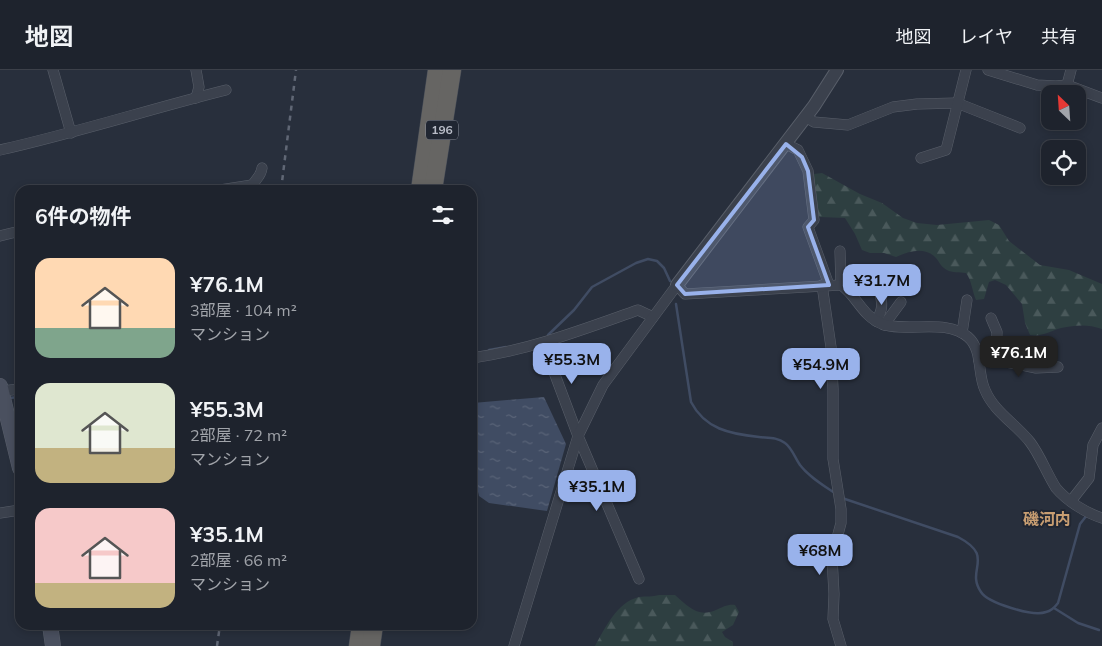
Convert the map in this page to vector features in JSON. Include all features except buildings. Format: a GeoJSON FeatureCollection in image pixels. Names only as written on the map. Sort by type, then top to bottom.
{"type":"FeatureCollection","features":[{"type":"Feature","properties":{"kind":"highway","name":"196"},"geometry":{"type":"LineString","coordinates":[[421,185],[437,70]]}},
{"type":"Feature","properties":{"kind":"highway","name":"196"},"geometry":{"type":"LineString","coordinates":[[434,185],[452,70]]}},
{"type":"Feature","properties":{"kind":"highway"},"geometry":{"type":"LineString","coordinates":[[358,646],[360,630]]}},
{"type":"Feature","properties":{"kind":"highway"},"geometry":{"type":"LineString","coordinates":[[371,646],[373,630]]}},
{"type":"Feature","properties":{"kind":"main road"},"geometry":{"type":"LineString","coordinates":[[2,398],[15,449]]}},
{"type":"Feature","properties":{"kind":"main road"},"geometry":{"type":"LineString","coordinates":[[51,630],[53,646]]}},
{"type":"Feature","properties":{"kind":"street"},"geometry":{"type":"LineString","coordinates":[[53,70],[71,133]]}},
{"type":"Feature","properties":{"kind":"street"},"geometry":{"type":"LineString","coordinates":[[196,70],[199,86],[196,98]]}},
{"type":"Feature","properties":{"kind":"street"},"geometry":{"type":"LineString","coordinates":[[514,646],[578,436],[603,385],[677,285],[786,144],[837,70]]}},
{"type":"Feature","properties":{"kind":"street"},"geometry":{"type":"LineString","coordinates":[[921,158],[946,150],[966,70]]}},
{"type":"Feature","properties":{"kind":"street"},"geometry":{"type":"LineString","coordinates":[[988,70],[1041,85]]}},
{"type":"Feature","properties":{"kind":"street"},"geometry":{"type":"LineString","coordinates":[[1067,85],[1071,70]]}},
{"type":"Feature","properties":{"kind":"street"},"geometry":{"type":"LineString","coordinates":[[0,150],[71,133],[226,90]]}},
{"type":"Feature","properties":{"kind":"street"},"geometry":{"type":"LineString","coordinates":[[1086,92],[1102,98]]}},
{"type":"Feature","properties":{"kind":"street"},"geometry":{"type":"LineString","coordinates":[[806,117],[814,122],[848,125],[893,107],[957,103],[1020,128]]}},
{"type":"Feature","properties":{"kind":"street"},"geometry":{"type":"LineString","coordinates":[[786,144],[798,150],[808,171],[814,220],[808,227],[826,285],[834,389],[834,459],[841,508],[841,522],[832,557],[833,620],[841,646]]}},
{"type":"Feature","properties":{"kind":"street"},"geometry":{"type":"LineString","coordinates":[[253,185],[262,174],[262,168]]}},
{"type":"Feature","properties":{"kind":"street"},"geometry":{"type":"LineString","coordinates":[[0,236],[15,232]]}},
{"type":"Feature","properties":{"kind":"street"},"geometry":{"type":"LineString","coordinates":[[840,250],[841,285]]}},
{"type":"Feature","properties":{"kind":"street"},"geometry":{"type":"LineString","coordinates":[[677,285],[685,294],[841,285],[852,294],[860,307],[880,323],[897,327],[944,328],[962,333],[974,345],[979,361],[981,378],[989,398],[1029,441],[1061,495],[1094,514]]}},
{"type":"Feature","properties":{"kind":"street"},"geometry":{"type":"LineString","coordinates":[[879,291],[882,300],[880,323]]}},
{"type":"Feature","properties":{"kind":"street"},"geometry":{"type":"LineString","coordinates":[[962,333],[966,300]]}},
{"type":"Feature","properties":{"kind":"street"},"geometry":{"type":"LineString","coordinates":[[880,323],[901,302]]}},
{"type":"Feature","properties":{"kind":"street"},"geometry":{"type":"LineString","coordinates":[[477,357],[502,354],[543,343],[638,310],[653,317]]}},
{"type":"Feature","properties":{"kind":"street"},"geometry":{"type":"LineString","coordinates":[[990,318],[997,332],[996,360]]}},
{"type":"Feature","properties":{"kind":"street"},"geometry":{"type":"LineString","coordinates":[[543,343],[578,436],[638,579]]}},
{"type":"Feature","properties":{"kind":"street"},"geometry":{"type":"LineString","coordinates":[[979,361],[996,360],[1036,368],[1058,367]]}},
{"type":"Feature","properties":{"kind":"street"},"geometry":{"type":"LineString","coordinates":[[2,398],[15,392]]}},
{"type":"Feature","properties":{"kind":"street"},"geometry":{"type":"LineString","coordinates":[[1071,501],[1089,478],[1093,446],[1102,428]]}},
{"type":"Feature","properties":{"kind":"street"},"geometry":{"type":"LineString","coordinates":[[1092,457],[1102,453]]}},
{"type":"Feature","properties":{"kind":"street"},"geometry":{"type":"LineString","coordinates":[[0,513],[15,511]]}},
{"type":"Feature","properties":{"kind":"highlighted area"},"geometry":{"type":"Polygon","coordinates":[[[786,144],[802,157],[808,171],[814,220],[808,227],[829,285],[685,294],[677,285],[786,144]]]}},
{"type":"Feature","properties":{"kind":"green space"},"geometry":{"type":"Polygon","coordinates":[[[822,173],[860,194],[882,203],[903,218],[917,223],[937,225],[989,220],[999,225],[1009,241],[1040,265],[1069,270],[1102,284],[1102,329],[1092,326],[1077,326],[1030,335],[1025,323],[1022,304],[1006,285],[995,280],[989,282],[984,299],[976,300],[970,279],[966,273],[947,270],[932,254],[917,251],[896,257],[862,250],[845,218],[820,217],[811,212],[808,180],[814,174],[822,173]]]}},
{"type":"Feature","properties":{"kind":"green space"},"geometry":{"type":"Polygon","coordinates":[[[675,595],[694,610],[704,613],[728,605],[735,605],[739,612],[733,625],[722,632],[725,637],[733,642],[733,646],[595,646],[612,617],[624,604],[639,597],[675,595]]]}},
{"type":"Feature","properties":{"kind":"water"},"geometry":{"type":"Polygon","coordinates":[[[544,397],[566,444],[547,511],[489,503],[479,496],[477,487],[477,403],[544,397]]]}},
{"type":"Feature","properties":{"kind":"waterway"},"geometry":{"type":"LineString","coordinates":[[548,335],[574,310],[592,287],[636,263],[648,259],[657,261],[664,268],[670,281]]}},
{"type":"Feature","properties":{"kind":"waterway"},"geometry":{"type":"LineString","coordinates":[[676,304],[691,402],[697,411],[711,424],[728,432],[782,441],[790,448],[800,465],[816,481],[836,494]]}},
{"type":"Feature","properties":{"kind":"waterway"},"geometry":{"type":"LineString","coordinates":[[489,350],[506,347]]}},
{"type":"Feature","properties":{"kind":"waterway"},"geometry":{"type":"LineString","coordinates":[[9,398],[15,397]]}},
{"type":"Feature","properties":{"kind":"waterway"},"geometry":{"type":"LineString","coordinates":[[842,498],[958,537],[969,544],[978,557],[976,577],[981,592],[1001,604],[1031,613],[1048,611],[1053,609],[1058,603],[1080,524],[1087,515]]}},
{"type":"Feature","properties":{"kind":"waterway"},"geometry":{"type":"LineString","coordinates":[[1054,608],[1078,623],[1099,630]]}},
{"type":"Feature","properties":{"kind":"railway"},"geometry":{"type":"LineString","coordinates":[[282,185],[296,70]]}},
{"type":"Feature","properties":{"kind":"railway"},"geometry":{"type":"LineString","coordinates":[[217,646],[219,630]]}},
{"type":"Feature","properties":{"kind":"district","name":"磯河内"},"geometry":{"type":"Point","coordinates":[1047,519]}}]}
